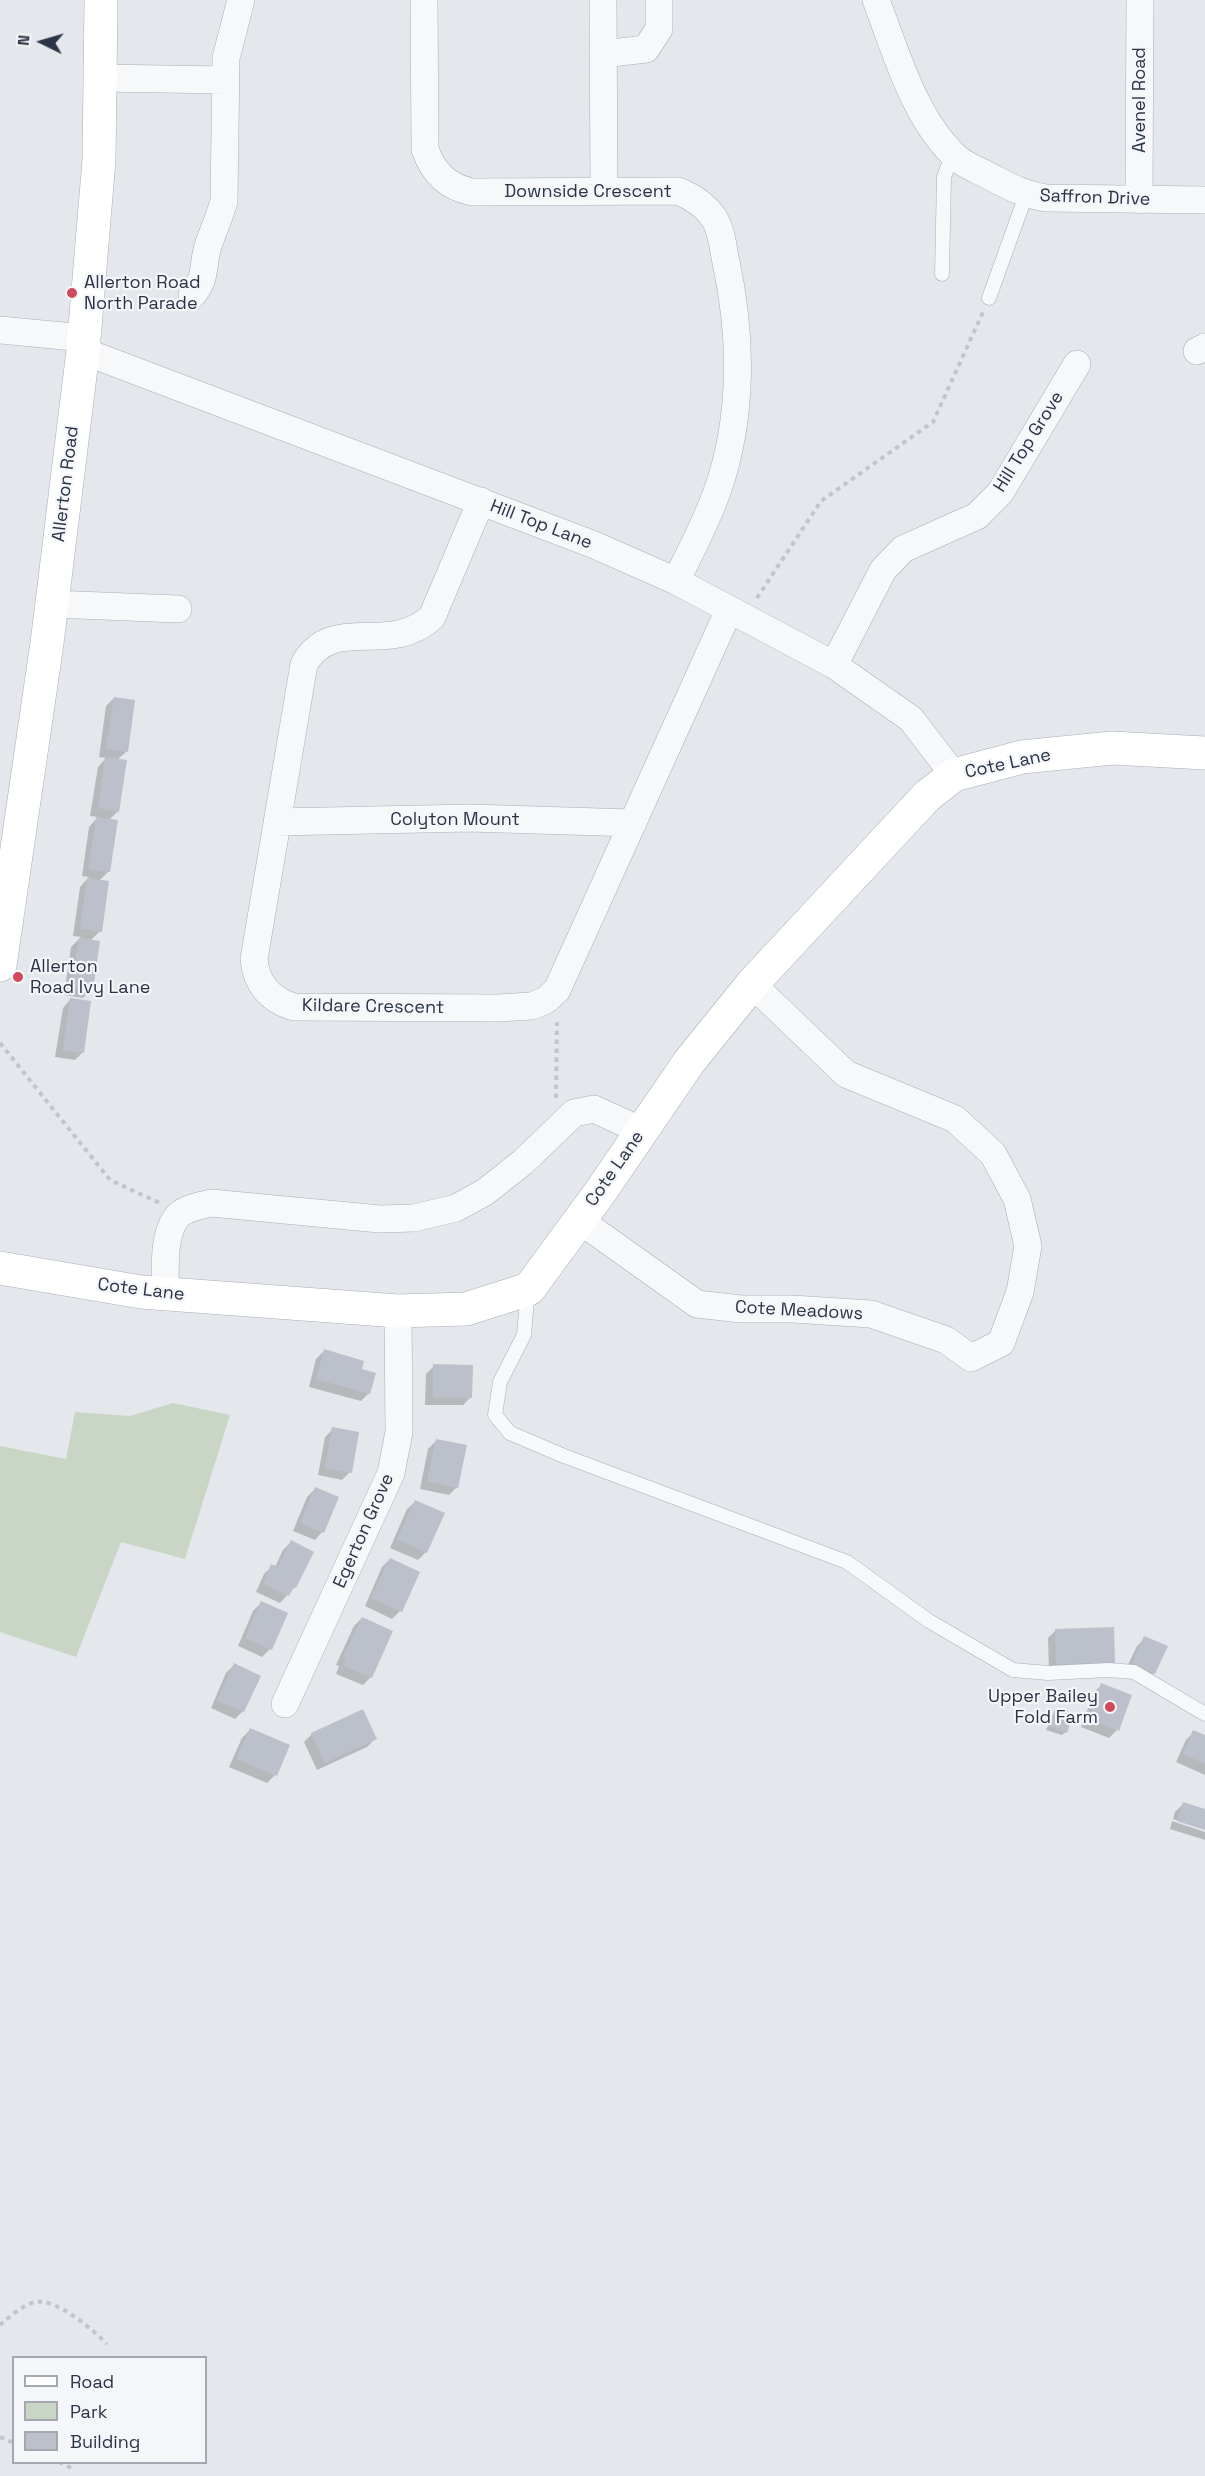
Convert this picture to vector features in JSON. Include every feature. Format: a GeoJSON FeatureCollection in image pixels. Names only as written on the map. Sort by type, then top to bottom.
{"type":"FeatureCollection","features":[{"type":"Feature","properties":{"kind":"street","name":"Allerton Road"},"geometry":{"type":"LineString","coordinates":[[0,965],[52,604],[83,344],[99,160],[101,0]]}},
{"type":"Feature","properties":{"kind":"street"},"geometry":{"type":"LineString","coordinates":[[192,295],[201,284],[209,244],[219,222],[224,201],[225,80],[228,44],[241,0]]}},
{"type":"Feature","properties":{"kind":"street","name":"Downside Crescent"},"geometry":{"type":"LineString","coordinates":[[424,0],[424,137],[427,155],[435,171],[452,186],[472,192],[678,191],[699,202],[715,220],[720,231],[734,300],[737,390],[732,432],[718,488],[697,539],[676,581]]}},
{"type":"Feature","properties":{"kind":"street"},"geometry":{"type":"LineString","coordinates":[[603,0],[604,190]]}},
{"type":"Feature","properties":{"kind":"street"},"geometry":{"type":"LineString","coordinates":[[603,54],[646,49],[659,29],[659,0]]}},
{"type":"Feature","properties":{"kind":"street","name":"Saffron Drive"},"geometry":{"type":"LineString","coordinates":[[876,0],[903,71],[928,122],[960,160],[1026,195],[1046,198],[1205,200]]}},
{"type":"Feature","properties":{"kind":"street","name":"Avenel Road"},"geometry":{"type":"LineString","coordinates":[[1139,200],[1140,0]]}},
{"type":"Feature","properties":{"kind":"street"},"geometry":{"type":"LineString","coordinates":[[100,78],[225,80]]}},
{"type":"Feature","properties":{"kind":"street","name":"Hill Top Lane"},"geometry":{"type":"LineString","coordinates":[[0,330],[83,344],[592,544],[676,581],[834,665],[911,719],[954,775]]}},
{"type":"Feature","properties":{"kind":"street","name":"Hill Top Grove"},"geometry":{"type":"LineString","coordinates":[[834,665],[883,570],[903,549],[977,516],[1000,493],[1077,364]]}},
{"type":"Feature","properties":{"kind":"street","name":"Kildare Crescent"},"geometry":{"type":"LineString","coordinates":[[481,501],[432,617],[423,625],[401,635],[331,639],[315,649],[309,656],[301,673],[254,959],[258,979],[264,989],[283,1003],[294,1007],[498,1008],[539,1004],[557,990]]}},
{"type":"Feature","properties":{"kind":"street"},"geometry":{"type":"LineString","coordinates":[[52,604],[178,609]]}},
{"type":"Feature","properties":{"kind":"street"},"geometry":{"type":"LineString","coordinates":[[557,990],[633,823],[736,614]]}},
{"type":"Feature","properties":{"kind":"street","name":"Cote Lane"},"geometry":{"type":"LineString","coordinates":[[0,1268],[141,1292],[398,1311],[466,1309],[529,1289],[689,1062],[752,984],[927,796],[954,775],[1022,757],[1113,748],[1205,753]]}},
{"type":"Feature","properties":{"kind":"street","name":"Colyton Mount"},"geometry":{"type":"LineString","coordinates":[[277,822],[470,818],[633,823]]}},
{"type":"Feature","properties":{"kind":"street","name":"Cote Meadows"},"geometry":{"type":"LineString","coordinates":[[579,1220],[697,1304],[741,1309],[792,1309],[871,1314],[946,1340],[972,1358],[1001,1343],[1020,1292],[1028,1246],[1017,1199],[993,1154],[955,1119],[846,1074],[752,984]]}},
{"type":"Feature","properties":{"kind":"street"},"geometry":{"type":"LineString","coordinates":[[165,1294],[167,1244],[177,1217],[192,1208],[211,1203],[380,1219],[414,1218],[456,1208],[485,1192],[523,1162],[574,1113],[594,1109],[642,1131]]}},
{"type":"Feature","properties":{"kind":"street","name":"Egerton Grove"},"geometry":{"type":"LineString","coordinates":[[285,1704],[391,1473],[399,1432],[398,1311]]}},
{"type":"Feature","properties":{"kind":"lane"},"geometry":{"type":"LineString","coordinates":[[942,274],[944,177],[953,153]]}},
{"type":"Feature","properties":{"kind":"lane"},"geometry":{"type":"LineString","coordinates":[[989,298],[1026,195]]}},
{"type":"Feature","properties":{"kind":"lane"},"geometry":{"type":"LineString","coordinates":[[529,1289],[524,1335],[500,1382],[495,1415],[510,1433],[564,1456],[847,1562],[928,1621],[1013,1670],[1048,1673],[1109,1670],[1134,1672],[1205,1714]]}},
{"type":"Feature","properties":{"kind":"path"},"geometry":{"type":"LineString","coordinates":[[736,614],[821,501],[933,422],[989,298]]}},
{"type":"Feature","properties":{"kind":"path"},"geometry":{"type":"LineString","coordinates":[[555,1132],[557,990]]}},
{"type":"Feature","properties":{"kind":"path"},"geometry":{"type":"LineString","coordinates":[[0,1043],[110,1180],[183,1214]]}},
{"type":"Feature","properties":{"kind":"path"},"geometry":{"type":"LineString","coordinates":[[0,2325],[22,2308],[35,2302],[43,2302],[57,2307],[88,2326],[107,2344]]}},
{"type":"Feature","properties":{"kind":"path"},"geometry":{"type":"LineString","coordinates":[[60,2464],[75,2470]]}},
{"type":"Feature","properties":{"kind":"green space"},"geometry":{"type":"Polygon","coordinates":[[[173,1403],[230,1415],[185,1559],[121,1542],[76,1657],[0,1632],[0,1446],[66,1459],[75,1412],[130,1416],[173,1403]]]}},
{"type":"Feature","properties":{"kind":"building"},"geometry":{"type":"Polygon","coordinates":[[[114,697],[135,700],[128,752],[106,749],[114,697]]]}},
{"type":"Feature","properties":{"kind":"building"},"geometry":{"type":"Polygon","coordinates":[[[105,757],[127,760],[119,812],[98,808],[105,757]]]}},
{"type":"Feature","properties":{"kind":"building"},"geometry":{"type":"Polygon","coordinates":[[[96,817],[118,820],[110,872],[89,869],[96,817]]]}},
{"type":"Feature","properties":{"kind":"building"},"geometry":{"type":"Polygon","coordinates":[[[87,878],[109,881],[102,932],[80,928],[87,878]]]}},
{"type":"Feature","properties":{"kind":"building"},"geometry":{"type":"Polygon","coordinates":[[[79,938],[100,941],[93,991],[71,988],[79,938]]]}},
{"type":"Feature","properties":{"kind":"building"},"geometry":{"type":"Polygon","coordinates":[[[70,998],[91,1001],[84,1053],[63,1050],[70,998]]]}},
{"type":"Feature","properties":{"kind":"building"},"geometry":{"type":"Polygon","coordinates":[[[324,1349],[364,1361],[362,1369],[376,1373],[370,1394],[316,1379],[324,1349]]]}},
{"type":"Feature","properties":{"kind":"building"},"geometry":{"type":"Polygon","coordinates":[[[433,1364],[473,1365],[472,1398],[433,1397],[433,1364]]]}},
{"type":"Feature","properties":{"kind":"building"},"geometry":{"type":"Polygon","coordinates":[[[332,1427],[359,1432],[352,1473],[325,1468],[332,1427]]]}},
{"type":"Feature","properties":{"kind":"building"},"geometry":{"type":"Polygon","coordinates":[[[436,1439],[467,1445],[458,1488],[427,1481],[436,1439]]]}},
{"type":"Feature","properties":{"kind":"building"},"geometry":{"type":"Polygon","coordinates":[[[315,1487],[339,1497],[324,1533],[300,1523],[315,1487]]]}},
{"type":"Feature","properties":{"kind":"building"},"geometry":{"type":"Polygon","coordinates":[[[415,1500],[445,1513],[427,1553],[397,1539],[415,1500]]]}},
{"type":"Feature","properties":{"kind":"building"},"geometry":{"type":"Polygon","coordinates":[[[291,1540],[314,1552],[296,1588],[294,1587],[289,1596],[263,1584],[271,1564],[278,1567],[291,1540]]]}},
{"type":"Feature","properties":{"kind":"building"},"geometry":{"type":"Polygon","coordinates":[[[390,1558],[420,1572],[402,1612],[371,1598],[390,1558]]]}},
{"type":"Feature","properties":{"kind":"building"},"geometry":{"type":"Polygon","coordinates":[[[261,1601],[288,1613],[272,1650],[245,1638],[261,1601]]]}},
{"type":"Feature","properties":{"kind":"building"},"geometry":{"type":"Polygon","coordinates":[[[362,1617],[393,1631],[372,1678],[343,1666],[346,1658],[343,1657],[362,1617]]]}},
{"type":"Feature","properties":{"kind":"building"},"geometry":{"type":"Polygon","coordinates":[[[1114,1627],[1115,1663],[1056,1664],[1055,1629],[1114,1627]]]}},
{"type":"Feature","properties":{"kind":"building"},"geometry":{"type":"Polygon","coordinates":[[[1144,1636],[1168,1646],[1155,1674],[1132,1663],[1144,1636]]]}},
{"type":"Feature","properties":{"kind":"building"},"geometry":{"type":"Polygon","coordinates":[[[234,1663],[261,1676],[244,1712],[217,1700],[234,1663]]]}},
{"type":"Feature","properties":{"kind":"building","name":"Upper Bailey Fold Farm"},"geometry":{"type":"Polygon","coordinates":[[[1101,1683],[1132,1695],[1119,1731],[1088,1719],[1101,1683]]]}},
{"type":"Feature","properties":{"kind":"building"},"geometry":{"type":"Polygon","coordinates":[[[363,1709],[377,1739],[325,1763],[311,1733],[363,1709]]]}},
{"type":"Feature","properties":{"kind":"building"},"geometry":{"type":"Polygon","coordinates":[[[1055,1709],[1073,1715],[1067,1733],[1049,1726],[1055,1709]]]}},
{"type":"Feature","properties":{"kind":"building"},"geometry":{"type":"Polygon","coordinates":[[[250,1728],[290,1745],[277,1776],[236,1759],[250,1728]]]}},
{"type":"Feature","properties":{"kind":"building"},"geometry":{"type":"Polygon","coordinates":[[[1193,1730],[1205,1735],[1205,1764],[1183,1754],[1193,1730]]]}},
{"type":"Feature","properties":{"kind":"building"},"geometry":{"type":"Polygon","coordinates":[[[1183,1802],[1205,1809],[1205,1830],[1177,1821],[1183,1802]]]}},
{"type":"Feature","properties":{"kind":"place","name":"Allerton Road North Parade"},"geometry":{"type":"Point","coordinates":[72,293]}},
{"type":"Feature","properties":{"kind":"place","name":"Allerton Road Ivy Lane"},"geometry":{"type":"Point","coordinates":[18,977]}},
{"type":"Feature","properties":{"kind":"place","name":"Upper Bailey Fold Farm"},"geometry":{"type":"Point","coordinates":[1110,1707]}}]}
